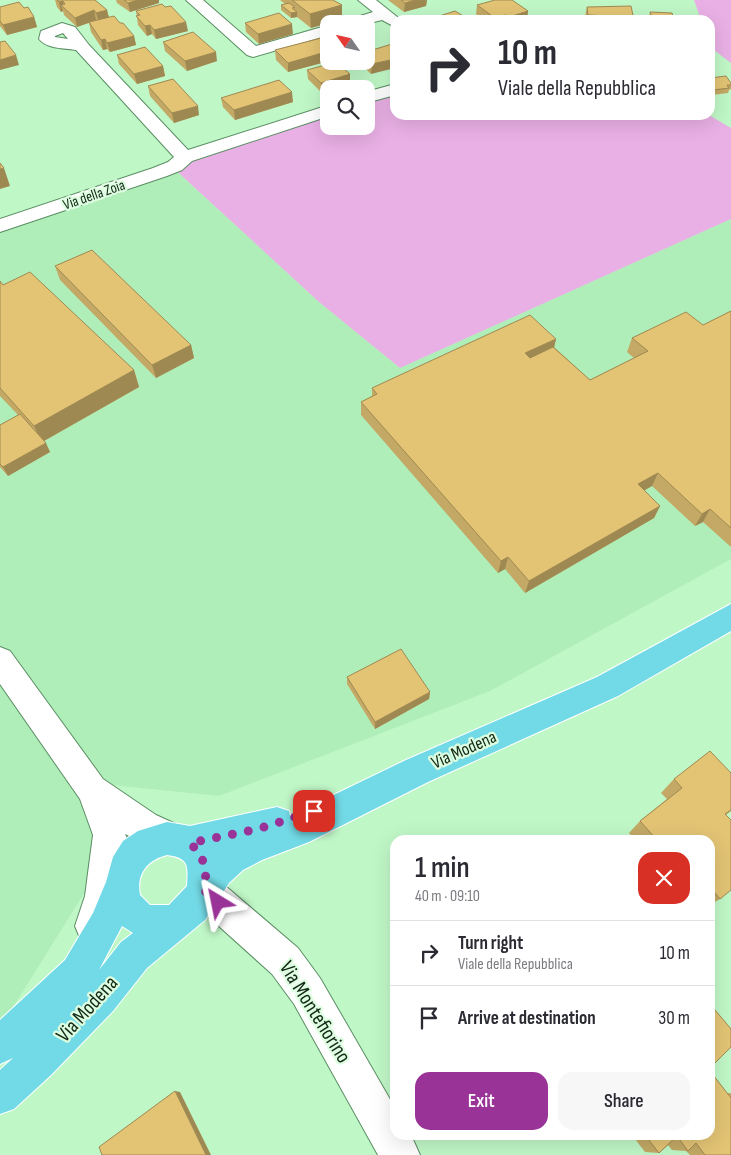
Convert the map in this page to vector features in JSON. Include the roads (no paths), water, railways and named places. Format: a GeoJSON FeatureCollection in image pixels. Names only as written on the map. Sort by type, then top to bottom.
{"type":"FeatureCollection","features":[{"type":"Feature","properties":{"kind":"main road","name":"Via Modena"},"geometry":{"type":"LineString","coordinates":[[204,890],[218,869],[238,854],[294,832],[369,793],[618,681],[731,616]]}},
{"type":"Feature","properties":{"kind":"main road"},"geometry":{"type":"LineString","coordinates":[[0,1045],[78,973],[122,880],[130,858],[141,847],[153,840],[178,840],[258,829],[369,793]]}},
{"type":"Feature","properties":{"kind":"main road"},"geometry":{"type":"LineString","coordinates":[[122,880],[124,902],[132,914],[144,922],[158,924],[173,922],[187,914],[197,903],[204,890],[207,876],[205,863],[199,852],[178,840]]}},
{"type":"Feature","properties":{"kind":"main road","name":"Via Modena"},"geometry":{"type":"LineString","coordinates":[[0,1095],[38,1062],[100,998],[134,955],[173,922]]}},
{"type":"Feature","properties":{"kind":"street"},"geometry":{"type":"LineString","coordinates":[[194,0],[253,52],[320,33]]}},
{"type":"Feature","properties":{"kind":"street"},"geometry":{"type":"LineString","coordinates":[[366,0],[389,18]]}},
{"type":"Feature","properties":{"kind":"street"},"geometry":{"type":"LineString","coordinates":[[375,20],[389,18]]}},
{"type":"Feature","properties":{"kind":"street"},"geometry":{"type":"LineString","coordinates":[[81,46],[185,157]]}},
{"type":"Feature","properties":{"kind":"street"},"geometry":{"type":"LineString","coordinates":[[375,95],[390,90]]}},
{"type":"Feature","properties":{"kind":"street","name":"Via della Zoia"},"geometry":{"type":"LineString","coordinates":[[0,226],[160,172],[175,166],[185,157],[320,113]]}},
{"type":"Feature","properties":{"kind":"street"},"geometry":{"type":"LineString","coordinates":[[0,660],[92,790],[108,832],[122,880]]}},
{"type":"Feature","properties":{"kind":"street"},"geometry":{"type":"LineString","coordinates":[[92,790],[144,827],[178,840]]}},
{"type":"Feature","properties":{"kind":"street"},"geometry":{"type":"LineString","coordinates":[[67,984],[92,926],[102,896],[108,832]]}},
{"type":"Feature","properties":{"kind":"street","name":"Via Montefiorino"},"geometry":{"type":"LineString","coordinates":[[204,890],[275,949],[285,961],[307,991],[390,1137]]}},
{"type":"Feature","properties":{"kind":"street","name":"Via Montefiorino"},"geometry":{"type":"LineString","coordinates":[[391,1140],[400,1155]]}}]}
